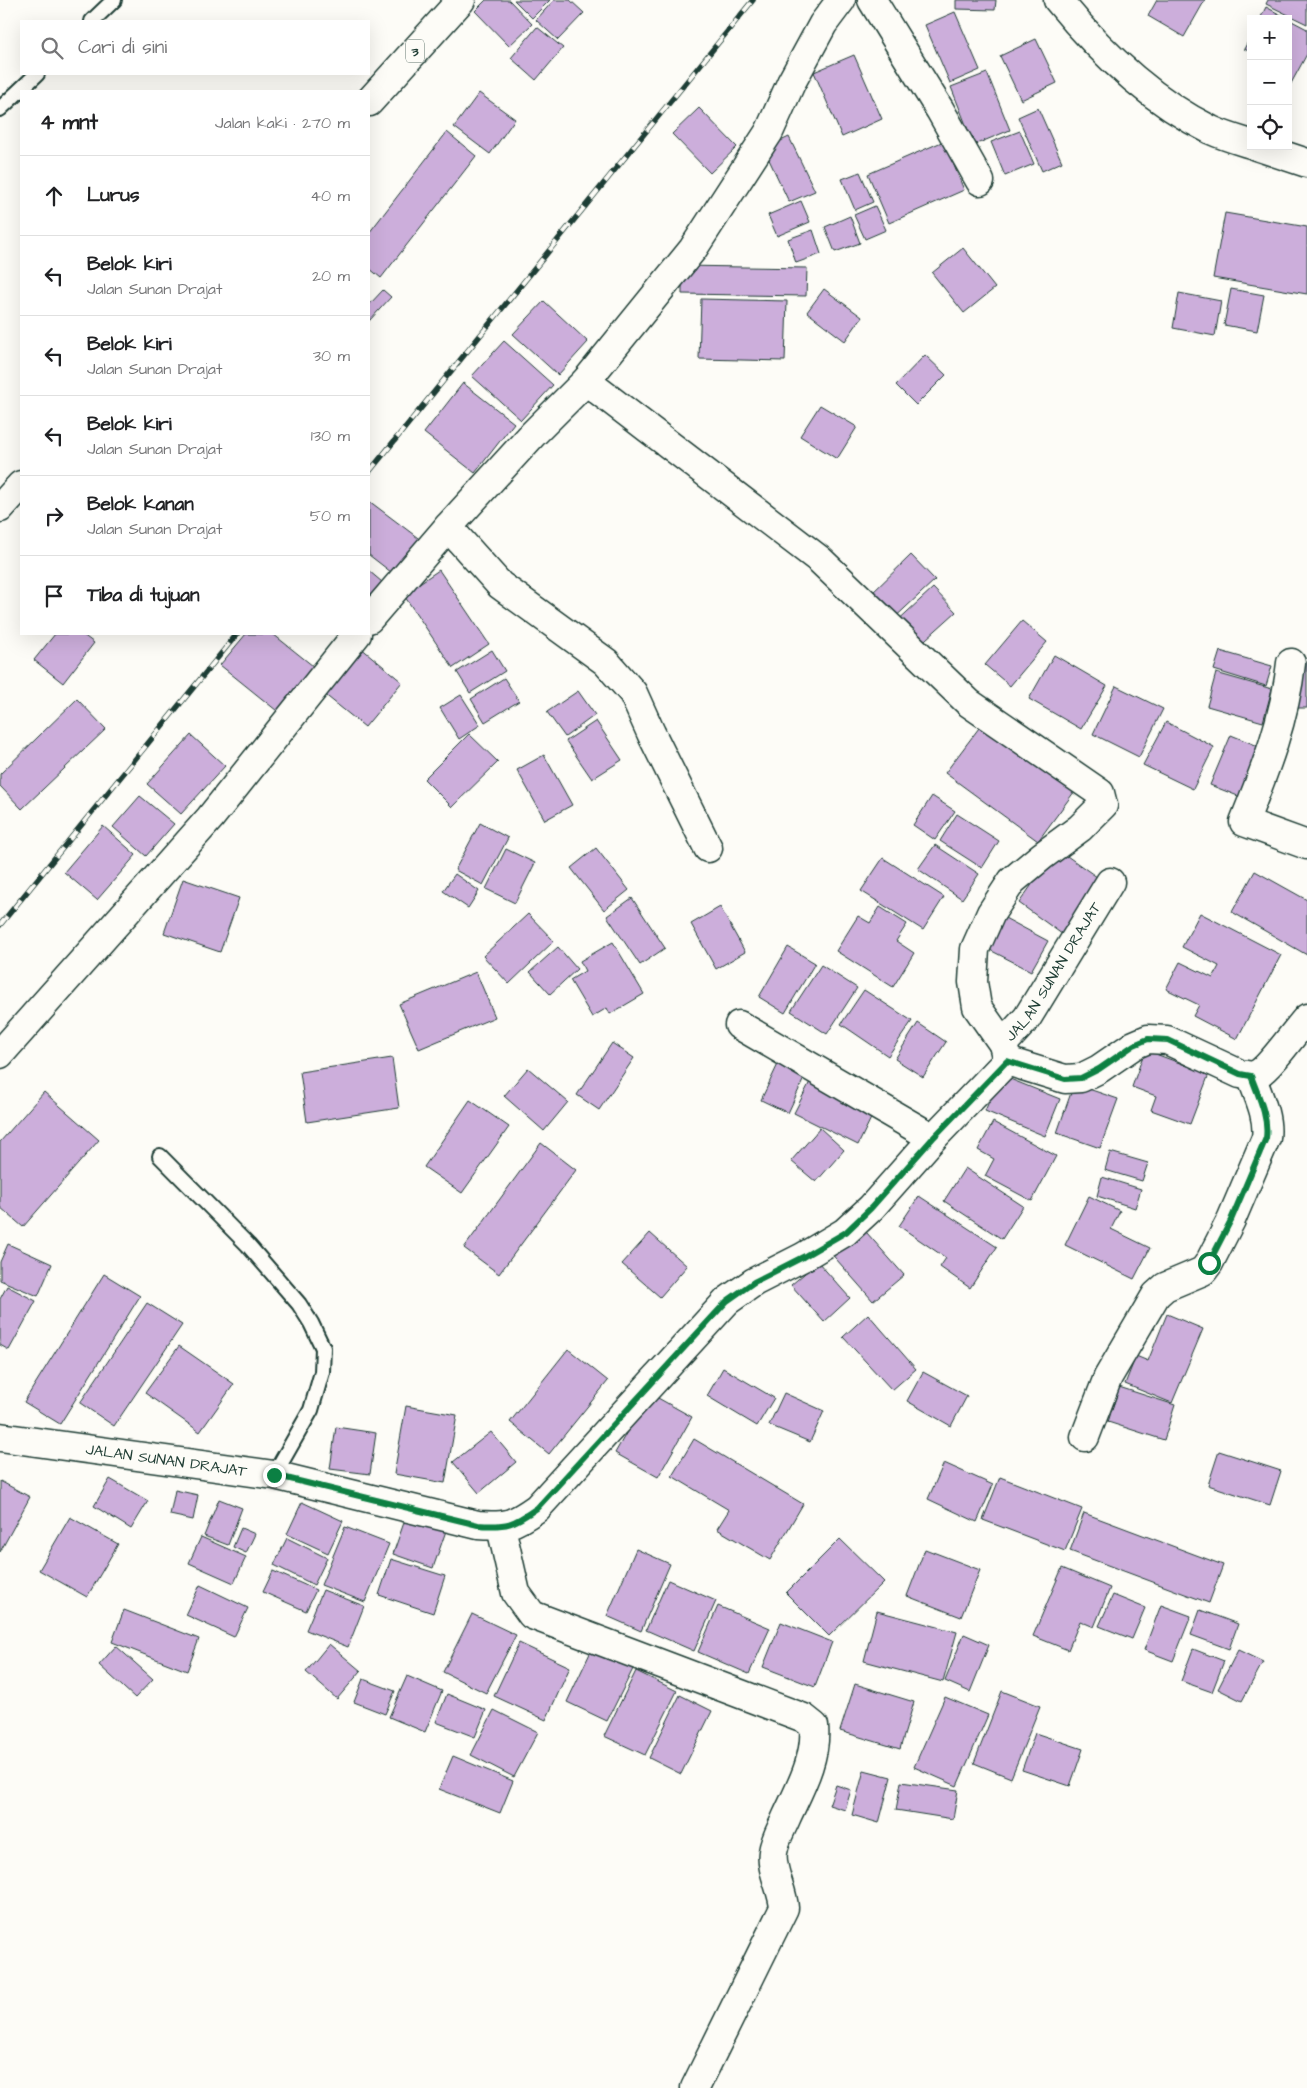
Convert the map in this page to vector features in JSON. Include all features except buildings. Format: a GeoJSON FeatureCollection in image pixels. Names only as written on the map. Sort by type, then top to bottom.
{"type":"FeatureCollection","features":[{"type":"Feature","properties":{"kind":"main road","name":"3"},"geometry":{"type":"LineString","coordinates":[[370,101],[461,0]]}},
{"type":"Feature","properties":{"kind":"main road"},"geometry":{"type":"LineString","coordinates":[[370,618],[448,527],[533,434],[586,381],[693,249],[769,132],[791,83],[823,24],[841,0]]}},
{"type":"Feature","properties":{"kind":"main road"},"geometry":{"type":"LineString","coordinates":[[872,0],[940,110],[980,181]]}},
{"type":"Feature","properties":{"kind":"main road"},"geometry":{"type":"LineString","coordinates":[[1058,0],[1119,68],[1156,98],[1212,130],[1247,143]]}},
{"type":"Feature","properties":{"kind":"main road"},"geometry":{"type":"LineString","coordinates":[[1268,150],[1307,163]]}},
{"type":"Feature","properties":{"kind":"main road"},"geometry":{"type":"LineString","coordinates":[[586,381],[820,560],[969,703],[1100,793],[1103,805],[1080,828],[1012,881],[992,913],[975,949],[973,982],[977,1007],[1005,1052]]}},
{"type":"Feature","properties":{"kind":"main road"},"geometry":{"type":"LineString","coordinates":[[0,508],[20,486]]}},
{"type":"Feature","properties":{"kind":"main road"},"geometry":{"type":"LineString","coordinates":[[448,527],[500,585],[606,662],[633,693],[708,848]]}},
{"type":"Feature","properties":{"kind":"main road"},"geometry":{"type":"LineString","coordinates":[[0,1054],[210,818],[356,635]]}},
{"type":"Feature","properties":{"kind":"main road"},"geometry":{"type":"LineString","coordinates":[[1291,663],[1279,728],[1244,822],[1307,845]]}},
{"type":"Feature","properties":{"kind":"main road","name":"JALAN SUNAN DRAJAT"},"geometry":{"type":"LineString","coordinates":[[0,1437],[274,1475],[478,1525],[501,1527],[517,1522],[537,1508],[727,1301],[754,1282],[846,1232],[871,1208],[1005,1052],[1110,882]]}},
{"type":"Feature","properties":{"kind":"main road"},"geometry":{"type":"LineString","coordinates":[[1085,1437],[1108,1377],[1156,1295],[1165,1287],[1202,1271],[1209,1263],[1231,1220],[1266,1138],[1267,1128],[1251,1076],[1260,1073],[1268,1066],[1307,1018]]}},
{"type":"Feature","properties":{"kind":"main road"},"geometry":{"type":"LineString","coordinates":[[739,1025],[933,1138]]}},
{"type":"Feature","properties":{"kind":"main road","name":"JALAN SUNAN DRAJAT"},"geometry":{"type":"LineString","coordinates":[[1005,1052],[1065,1079],[1081,1078],[1099,1069],[1134,1045],[1148,1039],[1168,1040],[1240,1074],[1251,1076]]}},
{"type":"Feature","properties":{"kind":"main road"},"geometry":{"type":"LineString","coordinates":[[501,1527],[516,1593],[532,1616],[804,1718],[814,1726],[815,1738],[803,1783],[776,1840],[773,1854],[773,1866],[783,1894],[784,1908],[695,2088]]}},
{"type":"Feature","properties":{"kind":"lane"},"geometry":{"type":"LineString","coordinates":[[93,20],[114,0]]}},
{"type":"Feature","properties":{"kind":"lane"},"geometry":{"type":"LineString","coordinates":[[20,90],[36,75]]}},
{"type":"Feature","properties":{"kind":"lane"},"geometry":{"type":"LineString","coordinates":[[0,109],[20,90]]}},
{"type":"Feature","properties":{"kind":"lane"},"geometry":{"type":"LineString","coordinates":[[160,1156],[248,1245],[299,1304],[323,1348],[322,1372],[311,1410],[274,1475]]}},
{"type":"Feature","properties":{"kind":"railway"},"geometry":{"type":"LineString","coordinates":[[370,471],[753,0]]}},
{"type":"Feature","properties":{"kind":"railway"},"geometry":{"type":"LineString","coordinates":[[0,925],[236,635]]}},
{"type":"Feature","properties":{"kind":"route"},"geometry":{"type":"LineString","coordinates":[[274,1475],[478,1525],[501,1527],[517,1522],[537,1508],[727,1301],[754,1282],[846,1232],[871,1208],[933,1138],[1007,1061],[1065,1079],[1081,1078],[1099,1069],[1134,1045],[1148,1039],[1168,1040],[1240,1074],[1251,1076],[1266,1119],[1266,1138],[1231,1220],[1209,1263]]}}]}
